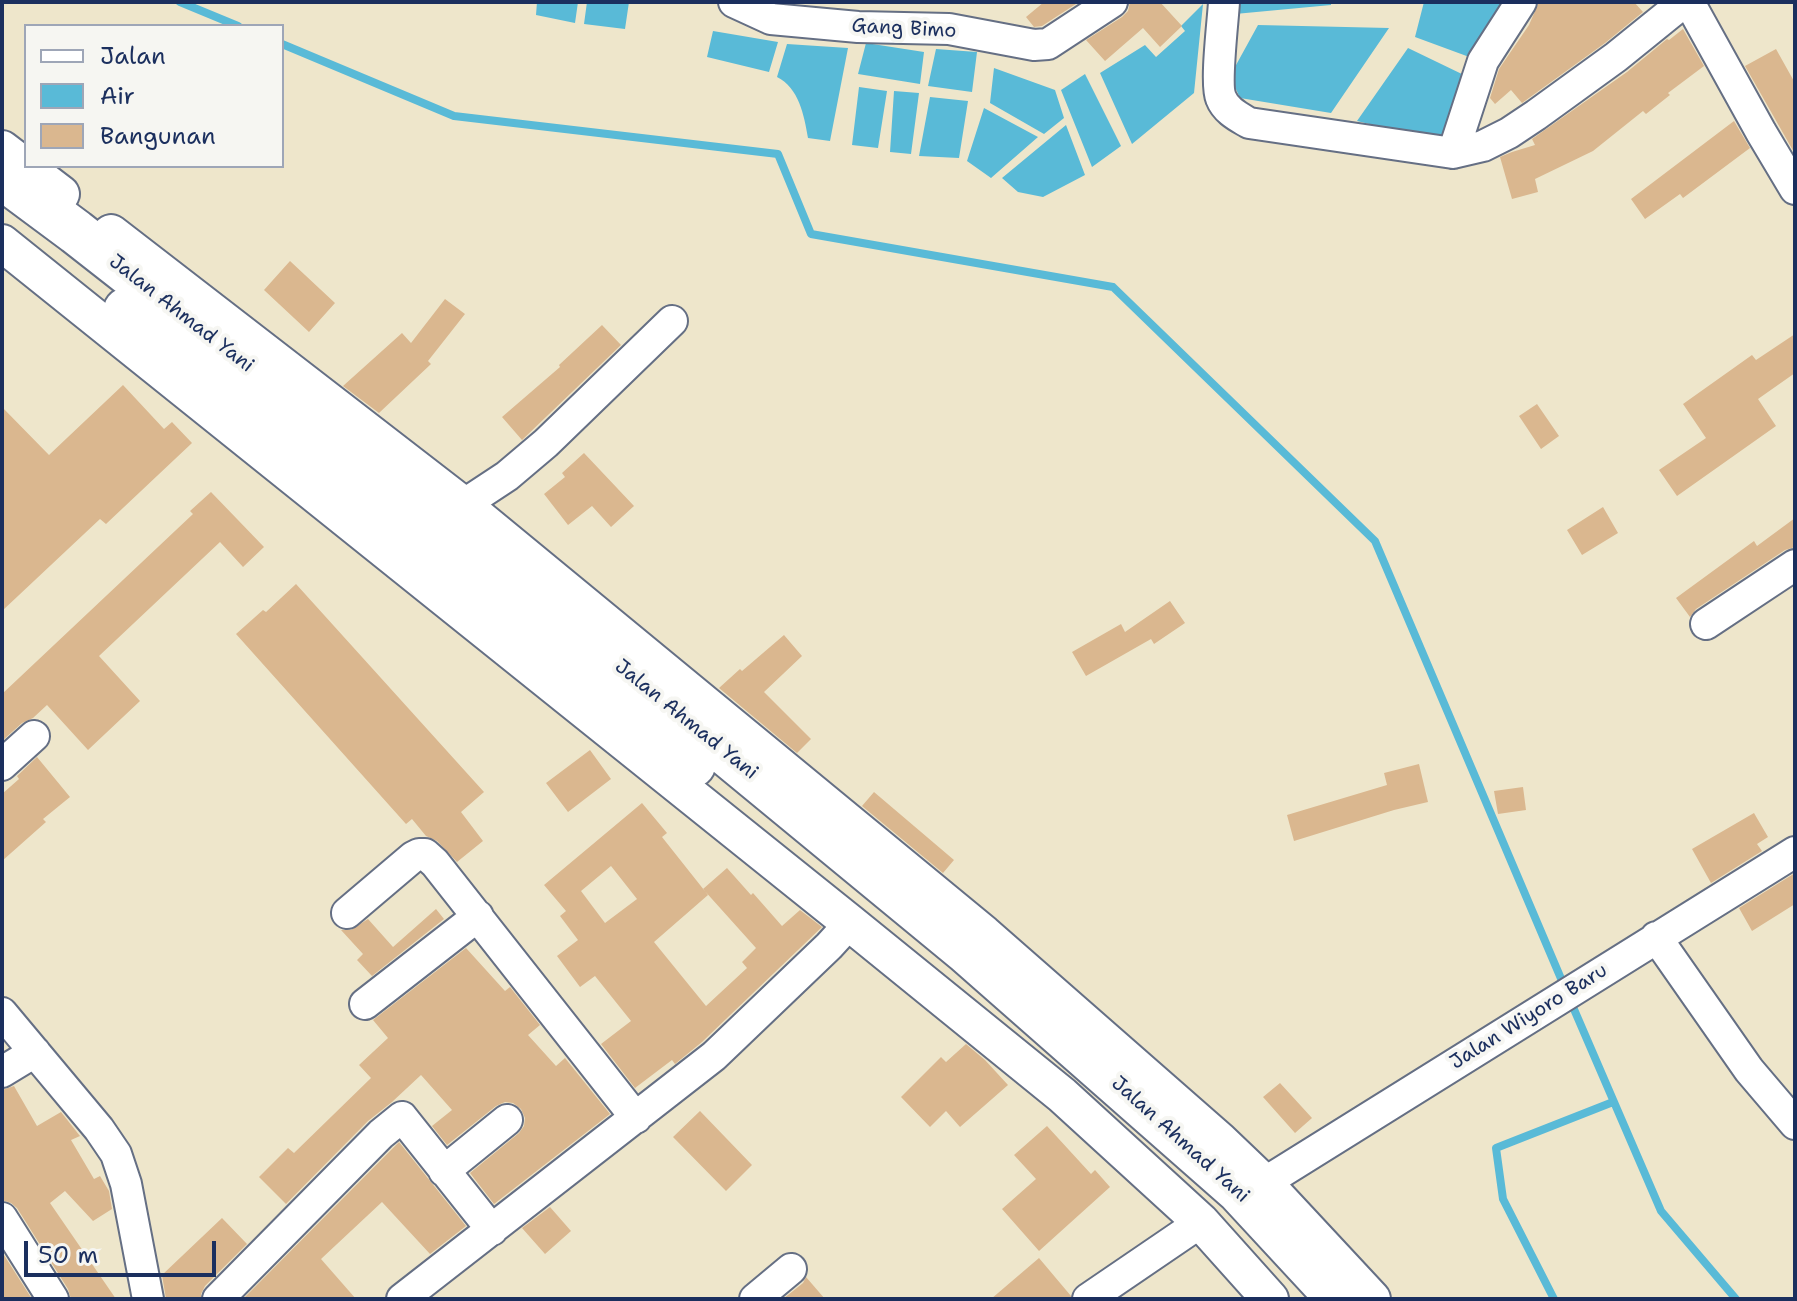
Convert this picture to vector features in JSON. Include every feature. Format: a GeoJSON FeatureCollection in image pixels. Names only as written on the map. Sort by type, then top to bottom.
{"type":"FeatureCollection","features":[{"type":"Feature","properties":{"kind":"highway","name":"Jalan Ahmad Yani"},"geometry":{"type":"LineString","coordinates":[[2,177],[427,507],[966,951],[1065,1021],[1239,1191],[1339,1299]]}},
{"type":"Feature","properties":{"kind":"highway","name":"Jalan Ahmad Yani"},"geometry":{"type":"LineString","coordinates":[[2,212],[1073,1070],[1220,1207],[1301,1299]]}},
{"type":"Feature","properties":{"kind":"street","name":"Gang Bimo"},"geometry":{"type":"LineString","coordinates":[[734,2],[771,19],[858,27],[949,29],[1034,45],[1048,44],[1112,2]]}},
{"type":"Feature","properties":{"kind":"street"},"geometry":{"type":"LineString","coordinates":[[1224,2],[1219,83],[1227,107],[1249,123],[1453,153],[1483,146],[1527,121],[1686,2],[1793,181]]}},
{"type":"Feature","properties":{"kind":"street"},"geometry":{"type":"LineString","coordinates":[[1453,153],[1483,61],[1521,2]]}},
{"type":"Feature","properties":{"kind":"street"},"geometry":{"type":"LineString","coordinates":[[2,149],[24,166]]}},
{"type":"Feature","properties":{"kind":"street"},"geometry":{"type":"LineString","coordinates":[[27,168],[463,505],[984,934],[1065,1021],[1219,1140],[1264,1183],[1372,1299]]}},
{"type":"Feature","properties":{"kind":"street"},"geometry":{"type":"LineString","coordinates":[[2,243],[1062,1095],[1201,1222],[1270,1299]]}},
{"type":"Feature","properties":{"kind":"street"},"geometry":{"type":"LineString","coordinates":[[463,505],[507,476],[546,443],[672,321]]}},
{"type":"Feature","properties":{"kind":"street"},"geometry":{"type":"LineString","coordinates":[[1706,624],[1795,565]]}},
{"type":"Feature","properties":{"kind":"street"},"geometry":{"type":"LineString","coordinates":[[2,765],[34,736]]}},
{"type":"Feature","properties":{"kind":"street","name":"Jalan Wiyoro Baru"},"geometry":{"type":"LineString","coordinates":[[1264,1183],[1795,852]]}},
{"type":"Feature","properties":{"kind":"street"},"geometry":{"type":"LineString","coordinates":[[347,913],[419,854],[425,854],[478,916],[636,1118]]}},
{"type":"Feature","properties":{"kind":"street"},"geometry":{"type":"LineString","coordinates":[[365,1004],[478,916]]}},
{"type":"Feature","properties":{"kind":"street"},"geometry":{"type":"LineString","coordinates":[[402,1299],[714,1056],[850,923]]}},
{"type":"Feature","properties":{"kind":"street"},"geometry":{"type":"LineString","coordinates":[[1656,937],[1749,1070],[1795,1124]]}},
{"type":"Feature","properties":{"kind":"street"},"geometry":{"type":"LineString","coordinates":[[2,1013],[99,1129],[116,1154],[126,1184],[148,1299]]}},
{"type":"Feature","properties":{"kind":"street"},"geometry":{"type":"LineString","coordinates":[[2,1072],[35,1052]]}},
{"type":"Feature","properties":{"kind":"street"},"geometry":{"type":"LineString","coordinates":[[218,1299],[381,1134],[402,1117],[492,1230]]}},
{"type":"Feature","properties":{"kind":"street"},"geometry":{"type":"LineString","coordinates":[[444,1171],[507,1120]]}},
{"type":"Feature","properties":{"kind":"street"},"geometry":{"type":"LineString","coordinates":[[2,1218],[53,1299]]}},
{"type":"Feature","properties":{"kind":"street"},"geometry":{"type":"LineString","coordinates":[[1088,1299],[1201,1222]]}},
{"type":"Feature","properties":{"kind":"street"},"geometry":{"type":"LineString","coordinates":[[755,1299],[791,1269]]}},
{"type":"Feature","properties":{"kind":"water"},"geometry":{"type":"Polygon","coordinates":[[[537,2],[578,2],[575,23],[536,15],[537,2]]]}},
{"type":"Feature","properties":{"kind":"water"},"geometry":{"type":"Polygon","coordinates":[[[587,2],[629,2],[625,29],[584,24],[587,2]]]}},
{"type":"Feature","properties":{"kind":"water"},"geometry":{"type":"Polygon","coordinates":[[[1235,2],[1331,2],[1331,5],[1235,14],[1235,2]]]}},
{"type":"Feature","properties":{"kind":"water"},"geometry":{"type":"Polygon","coordinates":[[[1424,2],[1511,2],[1472,58],[1415,37],[1424,2]]]}},
{"type":"Feature","properties":{"kind":"water"},"geometry":{"type":"Polygon","coordinates":[[[1203,4],[1194,93],[1132,144],[1100,73],[1145,45],[1156,57],[1185,31],[1181,26],[1203,4]]]}},
{"type":"Feature","properties":{"kind":"water"},"geometry":{"type":"Polygon","coordinates":[[[1258,25],[1389,28],[1331,113],[1240,98],[1230,76],[1258,25]]]}},
{"type":"Feature","properties":{"kind":"water"},"geometry":{"type":"Polygon","coordinates":[[[713,31],[778,42],[769,72],[707,57],[713,31]]]}},
{"type":"Feature","properties":{"kind":"water"},"geometry":{"type":"Polygon","coordinates":[[[866,43],[924,52],[920,84],[858,74],[866,43]]]}},
{"type":"Feature","properties":{"kind":"water"},"geometry":{"type":"Polygon","coordinates":[[[787,44],[848,48],[830,141],[808,138],[795,95],[777,77],[787,44]]]}},
{"type":"Feature","properties":{"kind":"water"},"geometry":{"type":"Polygon","coordinates":[[[1408,48],[1466,76],[1442,142],[1357,121],[1408,48]]]}},
{"type":"Feature","properties":{"kind":"water"},"geometry":{"type":"Polygon","coordinates":[[[936,49],[977,52],[972,92],[928,86],[936,49]]]}},
{"type":"Feature","properties":{"kind":"water"},"geometry":{"type":"Polygon","coordinates":[[[994,68],[1055,90],[1064,118],[1044,134],[990,103],[994,68]]]}},
{"type":"Feature","properties":{"kind":"water"},"geometry":{"type":"Polygon","coordinates":[[[1085,74],[1121,146],[1092,167],[1061,90],[1085,74]]]}},
{"type":"Feature","properties":{"kind":"water"},"geometry":{"type":"Polygon","coordinates":[[[859,87],[887,91],[878,148],[852,145],[859,87]]]}},
{"type":"Feature","properties":{"kind":"water"},"geometry":{"type":"Polygon","coordinates":[[[894,91],[919,93],[911,154],[890,152],[894,91]]]}},
{"type":"Feature","properties":{"kind":"water"},"geometry":{"type":"Polygon","coordinates":[[[930,97],[968,101],[959,158],[919,156],[930,97]]]}},
{"type":"Feature","properties":{"kind":"water"},"geometry":{"type":"Polygon","coordinates":[[[984,108],[1038,137],[991,178],[967,161],[984,108]]]}},
{"type":"Feature","properties":{"kind":"water"},"geometry":{"type":"Polygon","coordinates":[[[1066,125],[1085,175],[1043,197],[1018,192],[1002,178],[1066,125]]]}},
{"type":"Feature","properties":{"kind":"building"},"geometry":{"type":"Polygon","coordinates":[[[1044,2],[1079,2],[1042,26],[1034,27],[1026,17],[1044,2]]]}},
{"type":"Feature","properties":{"kind":"building"},"geometry":{"type":"Polygon","coordinates":[[[1130,2],[1160,2],[1182,26],[1160,47],[1143,28],[1105,61],[1086,40],[1122,17],[1128,11],[1130,2]]]}},
{"type":"Feature","properties":{"kind":"building"},"geometry":{"type":"Polygon","coordinates":[[[1539,2],[1634,2],[1643,12],[1522,103],[1511,90],[1495,104],[1490,98],[1499,69],[1529,25],[1539,2]]]}},
{"type":"Feature","properties":{"kind":"building"},"geometry":{"type":"Polygon","coordinates":[[[1683,29],[1704,66],[1646,114],[1643,111],[1593,151],[1535,179],[1538,192],[1512,199],[1500,157],[1535,145],[1532,139],[1683,29]]]}},
{"type":"Feature","properties":{"kind":"building"},"geometry":{"type":"Polygon","coordinates":[[[1776,49],[1795,83],[1795,154],[1745,66],[1776,49]]]}},
{"type":"Feature","properties":{"kind":"building"},"geometry":{"type":"Polygon","coordinates":[[[1734,121],[1750,148],[1683,198],[1680,194],[1645,219],[1631,199],[1734,121]]]}},
{"type":"Feature","properties":{"kind":"building"},"geometry":{"type":"Polygon","coordinates":[[[290,261],[335,303],[309,332],[264,290],[290,261]]]}},
{"type":"Feature","properties":{"kind":"building"},"geometry":{"type":"Polygon","coordinates":[[[445,299],[465,314],[428,361],[431,364],[379,413],[343,386],[402,333],[411,343],[445,299]]]}},
{"type":"Feature","properties":{"kind":"building"},"geometry":{"type":"Polygon","coordinates":[[[602,325],[621,345],[522,440],[502,417],[560,367],[602,325]]]}},
{"type":"Feature","properties":{"kind":"building"},"geometry":{"type":"Polygon","coordinates":[[[1795,334],[1795,373],[1758,399],[1776,426],[1677,496],[1659,470],[1706,438],[1683,404],[1752,355],[1756,360],[1795,334]]]}},
{"type":"Feature","properties":{"kind":"building"},"geometry":{"type":"Polygon","coordinates":[[[123,385],[164,429],[172,422],[192,443],[106,524],[100,519],[2,611],[2,407],[49,455],[123,385]]]}},
{"type":"Feature","properties":{"kind":"building"},"geometry":{"type":"Polygon","coordinates":[[[1537,404],[1559,436],[1541,449],[1519,416],[1537,404]]]}},
{"type":"Feature","properties":{"kind":"building"},"geometry":{"type":"Polygon","coordinates":[[[584,453],[634,506],[611,527],[592,506],[568,525],[544,494],[565,477],[562,473],[584,453]]]}},
{"type":"Feature","properties":{"kind":"building"},"geometry":{"type":"Polygon","coordinates":[[[211,492],[264,547],[243,567],[220,542],[99,656],[140,701],[88,750],[47,705],[2,741],[2,694],[193,514],[190,511],[211,492]]]}},
{"type":"Feature","properties":{"kind":"building"},"geometry":{"type":"Polygon","coordinates":[[[1603,507],[1618,533],[1582,555],[1567,530],[1603,507]]]}},
{"type":"Feature","properties":{"kind":"building"},"geometry":{"type":"Polygon","coordinates":[[[1795,518],[1795,547],[1785,550],[1696,609],[1690,617],[1676,598],[1754,541],[1757,546],[1795,518]]]}},
{"type":"Feature","properties":{"kind":"building"},"geometry":{"type":"Polygon","coordinates":[[[296,584],[484,792],[461,812],[483,841],[457,862],[437,841],[426,836],[412,819],[406,824],[236,634],[296,584]]]}},
{"type":"Feature","properties":{"kind":"building"},"geometry":{"type":"Polygon","coordinates":[[[1170,601],[1185,623],[1154,644],[1151,639],[1086,676],[1072,652],[1121,624],[1125,632],[1170,601]]]}},
{"type":"Feature","properties":{"kind":"building"},"geometry":{"type":"Polygon","coordinates":[[[784,635],[802,656],[764,692],[811,739],[797,753],[719,688],[784,635]]]}},
{"type":"Feature","properties":{"kind":"building"},"geometry":{"type":"Polygon","coordinates":[[[590,750],[611,779],[568,812],[546,783],[590,750]]]}},
{"type":"Feature","properties":{"kind":"building"},"geometry":{"type":"Polygon","coordinates":[[[37,757],[70,797],[43,819],[46,822],[2,861],[2,794],[37,757]]]}},
{"type":"Feature","properties":{"kind":"building"},"geometry":{"type":"Polygon","coordinates":[[[1419,764],[1428,802],[1294,841],[1287,815],[1387,785],[1384,773],[1419,764]]]}},
{"type":"Feature","properties":{"kind":"building"},"geometry":{"type":"Polygon","coordinates":[[[1523,787],[1526,810],[1498,814],[1494,791],[1523,787]]]}},
{"type":"Feature","properties":{"kind":"building"},"geometry":{"type":"Polygon","coordinates":[[[874,792],[954,860],[943,873],[862,806],[874,792]]]}},
{"type":"Feature","properties":{"kind":"building"},"geometry":{"type":"Polygon","coordinates":[[[642,803],[667,833],[662,837],[703,889],[727,868],[782,926],[800,910],[822,927],[702,1042],[675,1064],[672,1060],[635,1088],[601,1044],[631,1021],[595,976],[580,987],[557,956],[578,940],[560,916],[566,911],[544,885],[642,803]],[[611,866],[581,891],[605,923],[637,899],[611,866]],[[705,891],[708,895],[654,942],[706,1006],[747,968],[742,962],[756,948],[705,891]]]}},
{"type":"Feature","properties":{"kind":"building"},"geometry":{"type":"Polygon","coordinates":[[[1754,813],[1768,837],[1757,844],[1762,851],[1711,883],[1692,849],[1754,813]]]}},
{"type":"Feature","properties":{"kind":"building"},"geometry":{"type":"Polygon","coordinates":[[[1795,873],[1795,904],[1752,931],[1739,908],[1795,873]]]}},
{"type":"Feature","properties":{"kind":"building"},"geometry":{"type":"Polygon","coordinates":[[[436,909],[444,919],[372,976],[357,960],[363,954],[341,930],[351,930],[368,919],[393,947],[436,909]]]}},
{"type":"Feature","properties":{"kind":"building"},"geometry":{"type":"Polygon","coordinates":[[[466,948],[505,991],[510,987],[540,1025],[528,1035],[556,1066],[565,1058],[610,1114],[494,1204],[470,1173],[519,1133],[525,1118],[521,1109],[505,1102],[496,1106],[447,1145],[432,1126],[452,1110],[421,1075],[368,1121],[286,1204],[259,1177],[288,1148],[294,1153],[371,1078],[359,1065],[388,1038],[373,1020],[466,948]]]}},
{"type":"Feature","properties":{"kind":"building"},"geometry":{"type":"Polygon","coordinates":[[[966,1044],[1008,1085],[960,1127],[946,1111],[930,1127],[901,1097],[941,1057],[946,1062],[966,1044]]]}},
{"type":"Feature","properties":{"kind":"building"},"geometry":{"type":"Polygon","coordinates":[[[1280,1083],[1312,1118],[1295,1133],[1263,1097],[1280,1083]]]}},
{"type":"Feature","properties":{"kind":"building"},"geometry":{"type":"Polygon","coordinates":[[[14,1086],[37,1126],[61,1112],[80,1136],[71,1140],[94,1179],[100,1176],[109,1191],[112,1209],[93,1221],[65,1191],[50,1203],[116,1299],[71,1299],[68,1289],[17,1208],[2,1200],[2,1090],[14,1086]]]}},
{"type":"Feature","properties":{"kind":"building"},"geometry":{"type":"Polygon","coordinates":[[[700,1111],[752,1165],[726,1191],[673,1137],[700,1111]]]}},
{"type":"Feature","properties":{"kind":"building"},"geometry":{"type":"Polygon","coordinates":[[[1047,1126],[1091,1174],[1095,1170],[1110,1187],[1039,1251],[1002,1209],[1036,1179],[1014,1155],[1047,1126]]]}},
{"type":"Feature","properties":{"kind":"building"},"geometry":{"type":"Polygon","coordinates":[[[399,1142],[466,1226],[430,1254],[382,1202],[321,1259],[356,1299],[243,1299],[399,1142]]]}},
{"type":"Feature","properties":{"kind":"building"},"geometry":{"type":"Polygon","coordinates":[[[550,1207],[571,1231],[545,1254],[522,1228],[550,1207]]]}},
{"type":"Feature","properties":{"kind":"building"},"geometry":{"type":"Polygon","coordinates":[[[222,1218],[247,1244],[205,1286],[201,1299],[166,1299],[162,1275],[222,1218]]]}},
{"type":"Feature","properties":{"kind":"building"},"geometry":{"type":"Polygon","coordinates":[[[2,1252],[32,1299],[2,1299],[2,1252]]]}},
{"type":"Feature","properties":{"kind":"building"},"geometry":{"type":"Polygon","coordinates":[[[1039,1258],[1071,1296],[1070,1299],[991,1299],[1039,1258]]]}},
{"type":"Feature","properties":{"kind":"building"},"geometry":{"type":"Polygon","coordinates":[[[806,1277],[825,1299],[783,1299],[803,1283],[806,1277]]]}},
{"type":"Feature","properties":{"kind":"waterway"},"geometry":{"type":"LineString","coordinates":[[180,2],[233,24]]}},
{"type":"Feature","properties":{"kind":"waterway"},"geometry":{"type":"LineString","coordinates":[[284,45],[454,116],[778,154],[811,234],[1113,287],[1375,541],[1565,988]]}},
{"type":"Feature","properties":{"kind":"waterway"},"geometry":{"type":"LineString","coordinates":[[1570,1000],[1661,1211],[1736,1299]]}},
{"type":"Feature","properties":{"kind":"waterway"},"geometry":{"type":"LineString","coordinates":[[1554,1299],[1503,1199],[1496,1148],[1613,1102]]}}]}
